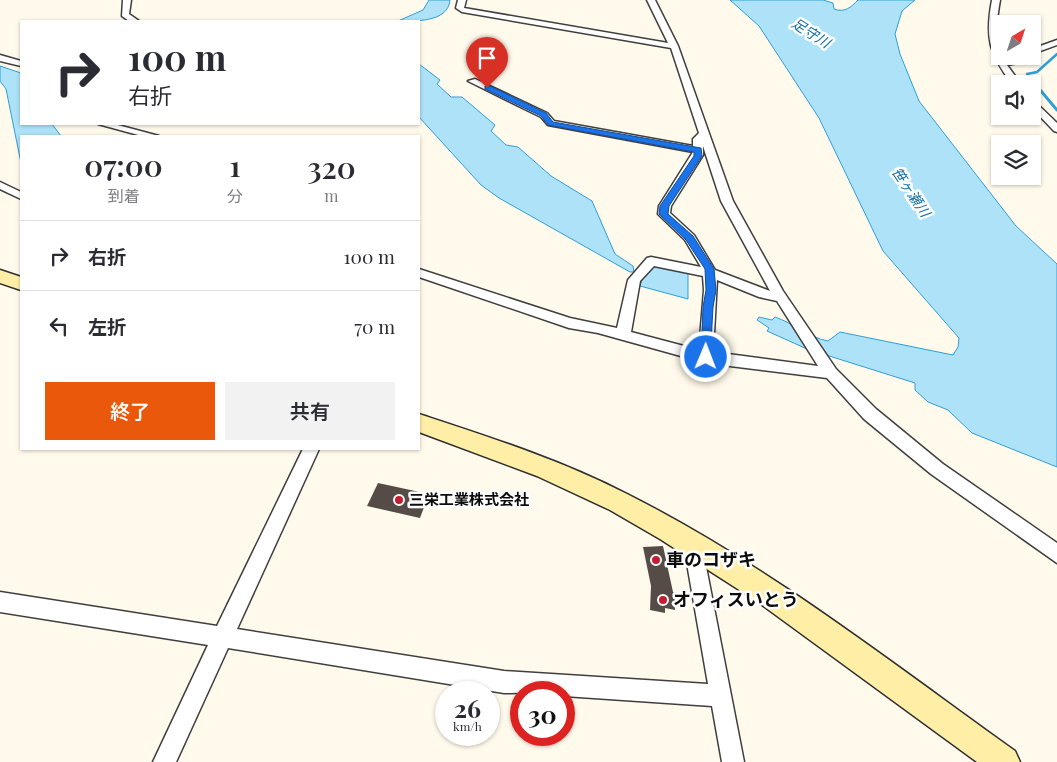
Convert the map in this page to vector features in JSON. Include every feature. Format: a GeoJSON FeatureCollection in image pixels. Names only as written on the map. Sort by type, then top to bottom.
{"type":"FeatureCollection","features":[{"type":"Feature","properties":{"kind":"street"},"geometry":{"type":"LineString","coordinates":[[127,0],[125,14],[133,20]]}},
{"type":"Feature","properties":{"kind":"street"},"geometry":{"type":"LineString","coordinates":[[462,0],[460,8],[462,10],[674,46]]}},
{"type":"Feature","properties":{"kind":"street"},"geometry":{"type":"LineString","coordinates":[[645,0],[653,2],[674,46],[727,201],[745,237],[784,302],[831,372],[870,414],[937,469],[1057,554]]}},
{"type":"Feature","properties":{"kind":"street"},"geometry":{"type":"LineString","coordinates":[[993,15],[996,0]]}},
{"type":"Feature","properties":{"kind":"street"},"geometry":{"type":"LineString","coordinates":[[1041,48],[1057,42]]}},
{"type":"Feature","properties":{"kind":"street"},"geometry":{"type":"LineString","coordinates":[[0,58],[20,64]]}},
{"type":"Feature","properties":{"kind":"street"},"geometry":{"type":"LineString","coordinates":[[472,80],[544,115],[551,123],[698,150]]}},
{"type":"Feature","properties":{"kind":"street"},"geometry":{"type":"LineString","coordinates":[[1041,112],[1057,129]]}},
{"type":"Feature","properties":{"kind":"street"},"geometry":{"type":"LineString","coordinates":[[116,125],[128,126],[151,135]]}},
{"type":"Feature","properties":{"kind":"street"},"geometry":{"type":"LineString","coordinates":[[704,134],[698,139],[698,156],[665,206],[664,214],[698,248],[710,273],[711,290],[708,307],[706,357]]}},
{"type":"Feature","properties":{"kind":"street"},"geometry":{"type":"LineString","coordinates":[[0,185],[20,195]]}},
{"type":"Feature","properties":{"kind":"street"},"geometry":{"type":"LineString","coordinates":[[623,335],[640,272],[651,261],[710,273],[784,302]]}},
{"type":"Feature","properties":{"kind":"street"},"geometry":{"type":"LineString","coordinates":[[420,273],[569,323],[706,357],[831,372]]}},
{"type":"Feature","properties":{"kind":"street"},"geometry":{"type":"LineString","coordinates":[[0,276],[20,284]]}},
{"type":"Feature","properties":{"kind":"street"},"geometry":{"type":"LineString","coordinates":[[420,423],[534,465],[618,502],[752,583],[1004,762]]}},
{"type":"Feature","properties":{"kind":"street"},"geometry":{"type":"LineString","coordinates":[[164,762],[221,637],[311,450]]}},
{"type":"Feature","properties":{"kind":"street"},"geometry":{"type":"LineString","coordinates":[[693,546],[733,762]]}},
{"type":"Feature","properties":{"kind":"street"},"geometry":{"type":"LineString","coordinates":[[0,602],[504,682],[721,696]]}},
{"type":"Feature","properties":{"kind":"water"},"geometry":{"type":"Polygon","coordinates":[[[429,0],[450,0],[448,8],[437,17],[421,20],[400,20],[423,10],[429,0]]]}},
{"type":"Feature","properties":{"kind":"water"},"geometry":{"type":"Polygon","coordinates":[[[730,0],[823,0],[833,3],[834,9],[845,10],[858,0],[915,0],[902,11],[895,34],[900,54],[919,101],[1016,226],[1057,264],[1057,467],[972,433],[948,410],[928,402],[915,390],[915,383],[807,349],[767,331],[769,328],[757,320],[759,317],[772,320],[775,317],[815,337],[828,341],[840,332],[953,355],[958,347],[959,338],[883,251],[819,118],[759,26],[730,0]]]}},
{"type":"Feature","properties":{"kind":"water"},"geometry":{"type":"Polygon","coordinates":[[[420,65],[440,80],[437,84],[451,97],[462,97],[495,125],[491,131],[506,145],[518,147],[551,176],[592,201],[615,254],[633,266],[634,272],[630,272],[499,198],[481,185],[420,118],[420,65]]]}},
{"type":"Feature","properties":{"kind":"water"},"geometry":{"type":"Polygon","coordinates":[[[0,66],[20,73],[20,125],[53,125],[60,135],[20,135],[20,158],[6,89],[0,81],[0,66]]]}},
{"type":"Feature","properties":{"kind":"water"},"geometry":{"type":"Polygon","coordinates":[[[653,266],[688,272],[688,299],[640,286],[643,277],[653,266]]]}},
{"type":"Feature","properties":{"kind":"building","name":"三栄工業株式会社"},"geometry":{"type":"Polygon","coordinates":[[[378,483],[429,494],[420,518],[367,506],[378,483]]]}},
{"type":"Feature","properties":{"kind":"building"},"geometry":{"type":"Polygon","coordinates":[[[663,546],[673,592],[675,592],[675,610],[665,608],[665,613],[650,610],[651,586],[643,547],[663,546]]]}},
{"type":"Feature","properties":{"kind":"waterway"},"geometry":{"type":"LineString","coordinates":[[1042,92],[1027,74],[1037,72],[1057,54]]}},
{"type":"Feature","properties":{"kind":"waterway"},"geometry":{"type":"LineString","coordinates":[[1041,91],[1057,110]]}},
{"type":"Feature","properties":{"kind":"place","name":"三栄工業株式会社"},"geometry":{"type":"Point","coordinates":[399,500]}},
{"type":"Feature","properties":{"kind":"place","name":"車のコザキ"},"geometry":{"type":"Point","coordinates":[656,560]}},
{"type":"Feature","properties":{"kind":"place","name":"オフィスいとう"},"geometry":{"type":"Point","coordinates":[663,600]}},
{"type":"Feature","properties":{"kind":"route"},"geometry":{"type":"LineString","coordinates":[[487,88],[544,115],[551,123],[698,150],[698,156],[665,206],[664,214],[669,221],[690,238],[698,248],[709,269],[711,290],[708,307],[706,357]]}},
{"type":"Feature","properties":{"kind":"water label","name":"足守川"},"geometry":{"type":"Point","coordinates":[811,33]}},
{"type":"Feature","properties":{"kind":"water label","name":"笹ヶ瀬川"},"geometry":{"type":"Point","coordinates":[911,192]}}]}
